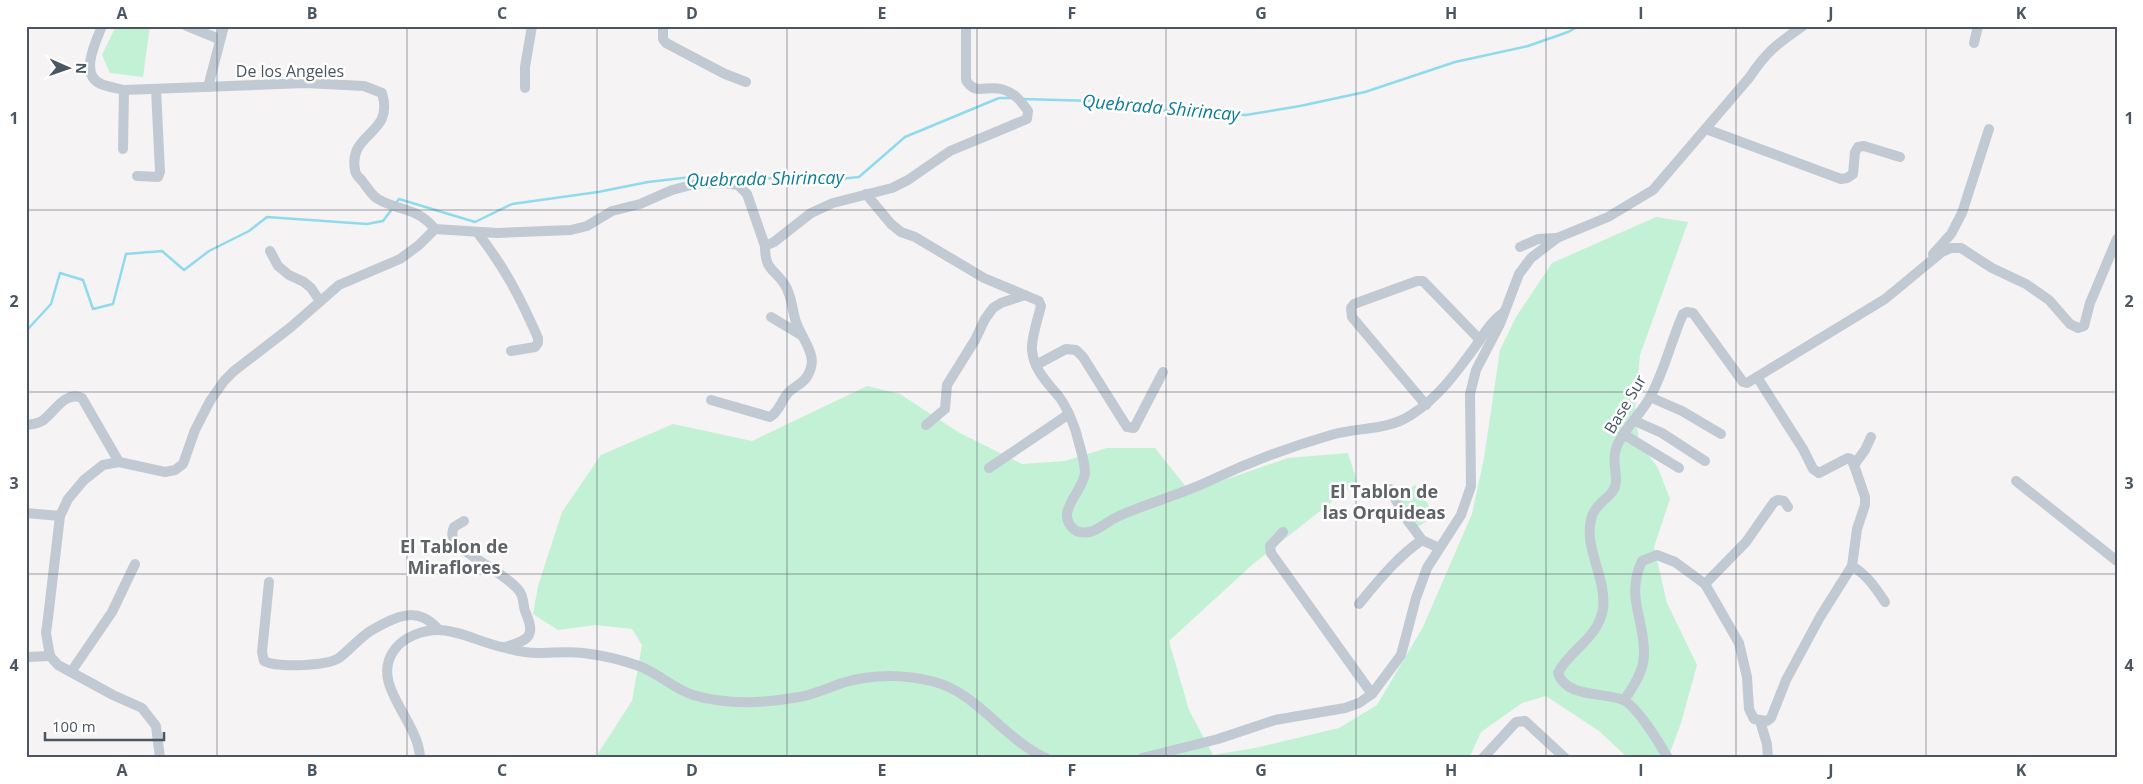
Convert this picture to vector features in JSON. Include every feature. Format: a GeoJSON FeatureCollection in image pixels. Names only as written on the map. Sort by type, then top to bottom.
{"type":"FeatureCollection","features":[{"type":"Feature","properties":{"kind":"street","name":"De los Angeles"},"geometry":{"type":"LineString","coordinates":[[102,26],[94,43],[90,63],[92,76],[99,84],[124,90],[305,82],[364,86],[382,93],[385,104],[382,122],[360,143],[353,157],[355,173],[378,199],[410,210],[427,219],[435,229]]}},
{"type":"Feature","properties":{"kind":"street"},"geometry":{"type":"LineString","coordinates":[[187,26],[219,39]]}},
{"type":"Feature","properties":{"kind":"street"},"geometry":{"type":"LineString","coordinates":[[208,87],[219,39],[224,26]]}},
{"type":"Feature","properties":{"kind":"street"},"geometry":{"type":"LineString","coordinates":[[525,88],[525,67],[532,26]]}},
{"type":"Feature","properties":{"kind":"street"},"geometry":{"type":"LineString","coordinates":[[663,26],[663,39],[666,43],[725,74],[746,82]]}},
{"type":"Feature","properties":{"kind":"street"},"geometry":{"type":"LineString","coordinates":[[765,246],[774,242],[810,213],[833,203],[892,188],[908,180],[950,151],[1026,119],[1028,111],[1018,98],[1000,88],[977,90],[970,87],[966,80],[966,26]]}},
{"type":"Feature","properties":{"kind":"street"},"geometry":{"type":"LineString","coordinates":[[1142,758],[1218,739],[1275,720],[1345,708],[1359,704],[1372,694],[1401,655],[1416,598],[1427,568],[1461,515],[1471,486],[1470,394],[1476,370],[1488,349],[1519,274],[1531,258],[1557,238],[1608,217],[1653,190],[1749,78],[1763,58],[1780,41],[1803,26]]}},
{"type":"Feature","properties":{"kind":"street"},"geometry":{"type":"LineString","coordinates":[[1974,43],[1978,26]]}},
{"type":"Feature","properties":{"kind":"street"},"geometry":{"type":"LineString","coordinates":[[137,176],[154,178],[158,177],[160,172],[156,89]]}},
{"type":"Feature","properties":{"kind":"street"},"geometry":{"type":"LineString","coordinates":[[123,149],[124,90]]}},
{"type":"Feature","properties":{"kind":"street"},"geometry":{"type":"LineString","coordinates":[[1706,129],[1841,179],[1853,174],[1855,152],[1858,147],[1864,146],[1900,157]]}},
{"type":"Feature","properties":{"kind":"street"},"geometry":{"type":"LineString","coordinates":[[1926,263],[1950,234],[1962,213],[1989,129]]}},
{"type":"Feature","properties":{"kind":"street"},"geometry":{"type":"LineString","coordinates":[[160,758],[156,726],[142,708],[58,665],[50,656],[46,632],[60,516],[68,500],[84,480],[103,465],[119,462],[165,472],[175,470],[183,464],[195,430],[210,401],[224,380],[338,285],[400,259],[419,245],[435,229],[477,232],[571,230],[588,226],[612,211],[646,202],[672,190],[695,184],[738,185],[747,194],[765,246],[765,259],[786,287],[795,320],[812,355],[812,368],[805,380],[788,393],[770,417],[711,400]]}},
{"type":"Feature","properties":{"kind":"street"},"geometry":{"type":"LineString","coordinates":[[866,194],[891,224],[901,232],[922,241],[984,278],[1039,301],[1041,306],[1032,349],[1036,365],[1040,374],[1061,399],[1069,414],[1084,465],[1085,474],[1081,485],[1067,508],[1066,516],[1068,523],[1076,531],[1091,531],[1120,516],[1191,489],[1232,470],[1322,438],[1361,428],[1398,423],[1426,405],[1442,390],[1496,318],[1505,311]]}},
{"type":"Feature","properties":{"kind":"street"},"geometry":{"type":"LineString","coordinates":[[477,232],[513,284],[538,338],[538,343],[535,347],[511,351]]}},
{"type":"Feature","properties":{"kind":"street"},"geometry":{"type":"LineString","coordinates":[[1520,247],[1538,239],[1557,238]]}},
{"type":"Feature","properties":{"kind":"street"},"geometry":{"type":"LineString","coordinates":[[1668,758],[1650,728],[1624,700],[1640,670],[1644,656],[1634,583],[1642,560],[1657,555],[1675,562],[1705,584],[1739,643],[1747,677],[1750,709],[1754,719],[1760,722],[1768,721],[1771,718],[1786,680],[1820,617],[1852,566],[1857,529],[1865,505],[1865,497],[1854,464],[1848,458],[1819,473],[1813,469],[1803,449],[1757,377],[1885,300],[1926,263],[1951,248],[1961,248],[1992,268],[2026,284],[2049,300],[2070,324],[2078,328],[2084,326],[2090,303],[2117,239]]}},
{"type":"Feature","properties":{"kind":"street"},"geometry":{"type":"LineString","coordinates":[[270,251],[278,266],[289,275],[304,282],[320,301]]}},
{"type":"Feature","properties":{"kind":"street"},"geometry":{"type":"LineString","coordinates":[[1426,405],[1352,317],[1351,308],[1354,304],[1417,281],[1424,282],[1480,340]]}},
{"type":"Feature","properties":{"kind":"street"},"geometry":{"type":"LineString","coordinates":[[926,425],[945,409],[947,385],[992,308],[1025,295]]}},
{"type":"Feature","properties":{"kind":"street","name":"Base Sur"},"geometry":{"type":"LineString","coordinates":[[1624,700],[1569,687],[1560,680],[1558,673],[1562,664],[1590,638],[1603,611],[1603,593],[1589,534],[1590,523],[1598,503],[1610,494],[1615,487],[1616,478],[1613,461],[1616,448],[1623,434],[1635,421],[1650,397],[1683,314],[1693,313],[1743,382],[1747,383],[1757,377]]}},
{"type":"Feature","properties":{"kind":"street"},"geometry":{"type":"LineString","coordinates":[[771,318],[802,336]]}},
{"type":"Feature","properties":{"kind":"street"},"geometry":{"type":"LineString","coordinates":[[1036,365],[1066,349],[1076,350],[1083,357],[1130,429],[1134,428],[1163,372]]}},
{"type":"Feature","properties":{"kind":"street"},"geometry":{"type":"LineString","coordinates":[[26,425],[39,423],[65,400],[78,396],[82,398],[119,462]]}},
{"type":"Feature","properties":{"kind":"street"},"geometry":{"type":"LineString","coordinates":[[1650,397],[1682,411],[1721,434]]}},
{"type":"Feature","properties":{"kind":"street"},"geometry":{"type":"LineString","coordinates":[[989,468],[1069,414]]}},
{"type":"Feature","properties":{"kind":"street"},"geometry":{"type":"LineString","coordinates":[[1635,421],[1662,433],[1704,461]]}},
{"type":"Feature","properties":{"kind":"street"},"geometry":{"type":"LineString","coordinates":[[1623,434],[1679,468]]}},
{"type":"Feature","properties":{"kind":"street"},"geometry":{"type":"LineString","coordinates":[[1854,464],[1865,450],[1871,437]]}},
{"type":"Feature","properties":{"kind":"street"},"geometry":{"type":"LineString","coordinates":[[2016,481],[2117,561]]}},
{"type":"Feature","properties":{"kind":"street"},"geometry":{"type":"LineString","coordinates":[[1390,489],[1405,517],[1422,540],[1439,548]]}},
{"type":"Feature","properties":{"kind":"street"},"geometry":{"type":"LineString","coordinates":[[1705,584],[1746,542],[1774,502],[1778,500],[1784,501],[1788,507]]}},
{"type":"Feature","properties":{"kind":"street"},"geometry":{"type":"LineString","coordinates":[[26,513],[60,516]]}},
{"type":"Feature","properties":{"kind":"street"},"geometry":{"type":"LineString","coordinates":[[464,521],[454,527],[452,538],[456,544],[520,592],[532,627],[528,637],[521,642],[502,648]]}},
{"type":"Feature","properties":{"kind":"street"},"geometry":{"type":"LineString","coordinates":[[1283,532],[1270,546],[1271,553],[1372,694]]}},
{"type":"Feature","properties":{"kind":"street"},"geometry":{"type":"LineString","coordinates":[[1359,604],[1389,569],[1422,540]]}},
{"type":"Feature","properties":{"kind":"street"},"geometry":{"type":"LineString","coordinates":[[71,672],[112,612],[135,564]]}},
{"type":"Feature","properties":{"kind":"street"},"geometry":{"type":"LineString","coordinates":[[1852,566],[1871,582],[1885,602]]}},
{"type":"Feature","properties":{"kind":"street"},"geometry":{"type":"LineString","coordinates":[[269,582],[262,652],[264,661],[272,666],[321,663],[337,659],[366,633],[400,616],[416,614],[430,620],[439,630]]}},
{"type":"Feature","properties":{"kind":"street"},"geometry":{"type":"LineString","coordinates":[[420,758],[415,734],[387,681],[387,662],[396,648],[407,638],[422,632],[439,630],[502,648],[536,653],[575,652],[592,655],[638,666],[691,695],[736,701],[753,702],[800,697],[843,683],[876,676],[919,679],[938,683],[967,698],[1016,740],[1032,752],[1046,758]]}},
{"type":"Feature","properties":{"kind":"street"},"geometry":{"type":"LineString","coordinates":[[26,658],[50,656]]}},
{"type":"Feature","properties":{"kind":"street"},"geometry":{"type":"LineString","coordinates":[[1483,758],[1520,720],[1525,721],[1565,758]]}},
{"type":"Feature","properties":{"kind":"street"},"geometry":{"type":"LineString","coordinates":[[1760,722],[1767,744],[1768,758]]}},
{"type":"Feature","properties":{"kind":"green space"},"geometry":{"type":"Polygon","coordinates":[[[116,26],[150,26],[143,77],[110,73],[102,55],[116,26]]]}},
{"type":"Feature","properties":{"kind":"green space"},"geometry":{"type":"Polygon","coordinates":[[[1656,217],[1688,222],[1640,355],[1635,408],[1639,442],[1658,468],[1670,499],[1654,547],[1667,603],[1697,665],[1681,723],[1668,758],[1628,758],[1599,731],[1546,696],[1522,703],[1481,732],[1469,758],[595,758],[632,701],[642,645],[632,629],[596,625],[558,630],[533,614],[538,586],[562,512],[601,455],[673,424],[752,441],[867,386],[900,394],[958,432],[1022,464],[1065,461],[1107,448],[1155,448],[1187,488],[1210,485],[1288,458],[1348,453],[1357,482],[1253,564],[1169,641],[1189,710],[1213,755],[1255,748],[1339,728],[1377,705],[1423,627],[1472,514],[1484,458],[1500,350],[1516,317],[1552,263],[1656,217]]]}},
{"type":"Feature","properties":{"kind":"green space"},"geometry":{"type":"Polygon","coordinates":[[[1415,485],[1435,515],[1418,527],[1398,497],[1415,485]]]}},
{"type":"Feature","properties":{"kind":"waterway","name":"Quebrada Shirincay"},"geometry":{"type":"LineString","coordinates":[[1022,99],[1094,101],[1176,112],[1246,115],[1365,92],[1455,62],[1528,46],[1568,32],[1579,26]]}},
{"type":"Feature","properties":{"kind":"waterway","name":"Quebrada Shirincay"},"geometry":{"type":"LineString","coordinates":[[395,204],[399,199],[475,222],[512,204],[598,192],[648,182],[700,176],[830,180],[859,177],[905,137],[999,98],[1011,98]]}},
{"type":"Feature","properties":{"kind":"waterway","name":"Quebrada Shirincay"},"geometry":{"type":"LineString","coordinates":[[26,334],[27,330],[51,304],[60,273],[83,280],[93,309],[113,304],[126,254],[162,251],[184,270],[209,251],[249,231],[267,217],[367,224],[383,221],[392,209]]}},
{"type":"Feature","properties":{"kind":"district","name":"El Tablon de las Orquideas"},"geometry":{"type":"Point","coordinates":[1384,502]}},
{"type":"Feature","properties":{"kind":"district","name":"El Tablon de Miraflores"},"geometry":{"type":"Point","coordinates":[454,557]}}]}
